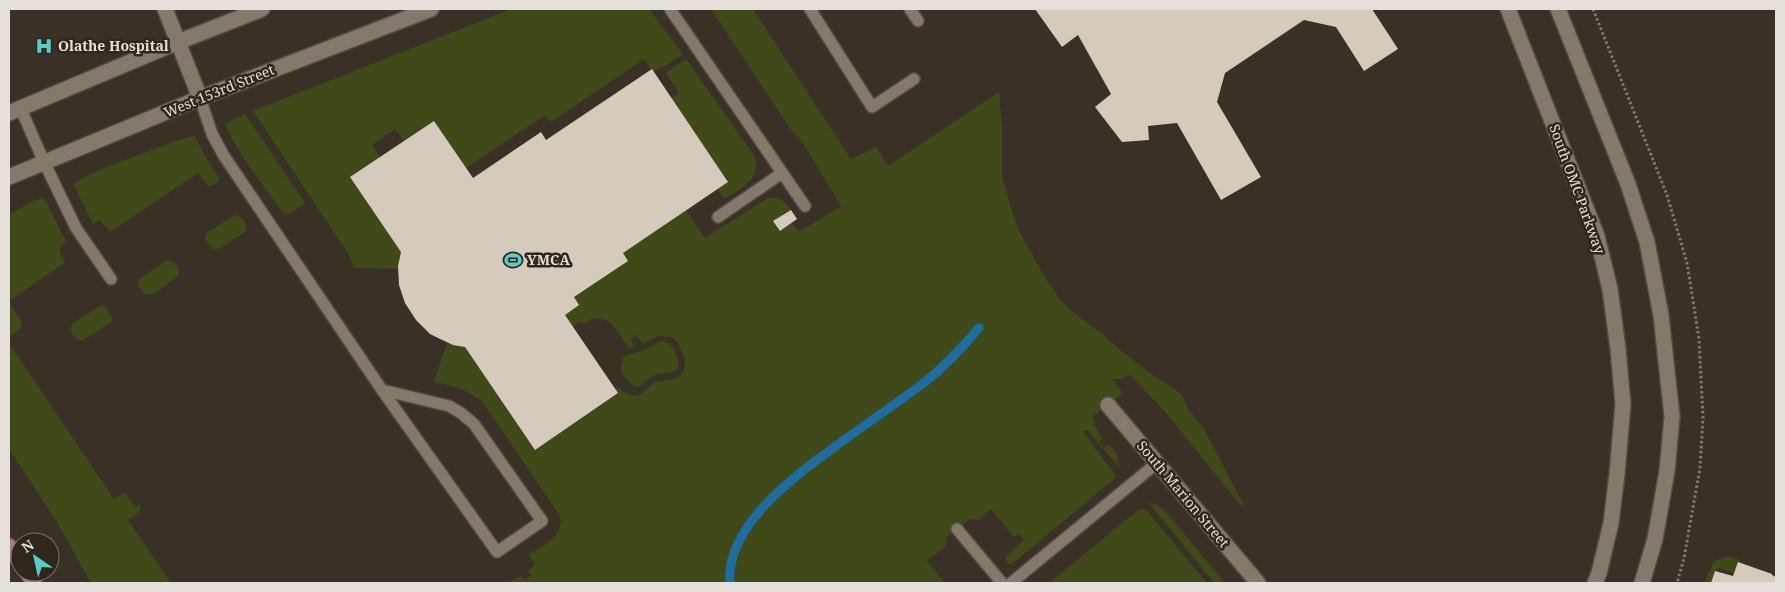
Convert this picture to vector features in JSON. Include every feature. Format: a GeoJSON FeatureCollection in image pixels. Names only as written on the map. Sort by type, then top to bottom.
{"type":"FeatureCollection","features":[{"type":"Feature","properties":{"kind":"street"},"geometry":{"type":"LineString","coordinates":[[164,9],[200,98]]}},
{"type":"Feature","properties":{"kind":"street"},"geometry":{"type":"LineString","coordinates":[[14,110],[262,9]]}},
{"type":"Feature","properties":{"kind":"street","name":"West 153rd Street"},"geometry":{"type":"LineString","coordinates":[[9,177],[200,98],[432,9]]}},
{"type":"Feature","properties":{"kind":"street","name":"South OMC Parkway"},"geometry":{"type":"LineString","coordinates":[[1508,9],[1597,236],[1610,289],[1623,404],[1617,474],[1610,523],[1595,583]]}},
{"type":"Feature","properties":{"kind":"street"},"geometry":{"type":"LineString","coordinates":[[1558,9],[1628,184],[1647,242],[1661,315],[1672,417],[1667,471],[1655,539],[1642,583]]}},
{"type":"Feature","properties":{"kind":"street","name":"South Marion Street"},"geometry":{"type":"LineString","coordinates":[[1108,405],[1258,583]]}},
{"type":"Feature","properties":{"kind":"lane"},"geometry":{"type":"LineString","coordinates":[[670,9],[805,206]]}},
{"type":"Feature","properties":{"kind":"lane"},"geometry":{"type":"LineString","coordinates":[[810,9],[872,107],[914,78]]}},
{"type":"Feature","properties":{"kind":"lane"},"geometry":{"type":"LineString","coordinates":[[910,9],[918,21]]}},
{"type":"Feature","properties":{"kind":"lane"},"geometry":{"type":"LineString","coordinates":[[200,98],[212,134],[224,156],[382,390],[497,552],[542,521],[474,424],[461,413],[441,404],[382,390]]}},
{"type":"Feature","properties":{"kind":"lane"},"geometry":{"type":"LineString","coordinates":[[14,110],[44,162],[76,228],[111,280]]}},
{"type":"Feature","properties":{"kind":"lane"},"geometry":{"type":"LineString","coordinates":[[718,217],[782,173]]}},
{"type":"Feature","properties":{"kind":"lane"},"geometry":{"type":"LineString","coordinates":[[1011,583],[1157,463]]}},
{"type":"Feature","properties":{"kind":"lane"},"geometry":{"type":"LineString","coordinates":[[957,529],[1002,583]]}},
{"type":"Feature","properties":{"kind":"green space"},"geometry":{"type":"Polygon","coordinates":[[[511,9],[649,9],[683,54],[653,72],[644,59],[551,122],[545,115],[466,168],[434,121],[404,141],[395,129],[372,145],[380,157],[350,177],[401,252],[398,269],[354,268],[349,255],[253,111],[511,9]]]}},
{"type":"Feature","properties":{"kind":"green space"},"geometry":{"type":"Polygon","coordinates":[[[711,9],[753,9],[851,159],[876,147],[888,166],[999,92],[1002,129],[1002,177],[1017,227],[1043,274],[1059,298],[1075,314],[1154,376],[1182,395],[1190,412],[1203,427],[1246,509],[1236,500],[1167,414],[1130,375],[1119,379],[1112,379],[1123,393],[1092,417],[1095,421],[1093,423],[1103,439],[1099,442],[1104,448],[1108,445],[1115,452],[1119,467],[1087,430],[1083,432],[1116,476],[1012,564],[1008,564],[1005,557],[1024,540],[1019,533],[1014,537],[991,509],[978,520],[970,519],[946,538],[947,543],[945,547],[927,561],[945,583],[507,583],[521,576],[524,580],[531,576],[528,571],[535,564],[529,555],[546,544],[556,534],[561,523],[560,516],[482,401],[464,390],[434,381],[447,343],[465,347],[535,450],[618,394],[614,387],[635,396],[643,393],[654,383],[673,379],[683,371],[685,365],[683,353],[672,337],[658,336],[643,344],[636,335],[630,340],[635,347],[629,349],[611,323],[599,318],[592,319],[583,324],[581,322],[573,327],[559,307],[628,261],[623,253],[686,210],[705,238],[768,198],[781,200],[791,210],[774,221],[780,231],[792,223],[799,232],[841,206],[801,140],[791,130],[711,9]]]}},
{"type":"Feature","properties":{"kind":"green space"},"geometry":{"type":"Polygon","coordinates":[[[686,59],[754,155],[756,170],[753,177],[743,187],[724,199],[717,189],[728,182],[671,98],[679,93],[666,73],[686,59]]]}},
{"type":"Feature","properties":{"kind":"green space"},"geometry":{"type":"Polygon","coordinates":[[[245,114],[305,203],[288,215],[284,214],[252,170],[225,124],[245,114]]]}},
{"type":"Feature","properties":{"kind":"green space"},"geometry":{"type":"Polygon","coordinates":[[[195,136],[218,177],[219,180],[216,184],[208,186],[198,173],[110,232],[100,220],[93,224],[73,184],[108,167],[176,141],[195,136]]]}},
{"type":"Feature","properties":{"kind":"green space"},"geometry":{"type":"Polygon","coordinates":[[[44,198],[66,241],[60,248],[61,256],[65,263],[9,301],[9,214],[36,200],[44,198]]]}},
{"type":"Feature","properties":{"kind":"green space"},"geometry":{"type":"Polygon","coordinates":[[[235,215],[240,216],[244,220],[246,231],[219,249],[212,249],[205,239],[206,233],[235,215]]]}},
{"type":"Feature","properties":{"kind":"green space"},"geometry":{"type":"Polygon","coordinates":[[[167,260],[172,261],[179,269],[178,276],[152,295],[145,294],[138,286],[139,279],[167,260]]]}},
{"type":"Feature","properties":{"kind":"green space"},"geometry":{"type":"Polygon","coordinates":[[[9,302],[22,322],[20,329],[9,337],[9,302]]]}},
{"type":"Feature","properties":{"kind":"green space"},"geometry":{"type":"Polygon","coordinates":[[[100,306],[106,307],[112,317],[111,322],[84,340],[77,340],[71,332],[72,324],[100,306]]]}},
{"type":"Feature","properties":{"kind":"green space"},"geometry":{"type":"Polygon","coordinates":[[[662,341],[670,345],[675,351],[678,359],[678,368],[655,375],[638,387],[632,385],[621,373],[623,357],[647,349],[662,341]]]}},
{"type":"Feature","properties":{"kind":"green space"},"geometry":{"type":"Polygon","coordinates":[[[9,343],[114,499],[125,492],[135,507],[140,504],[139,512],[128,520],[171,583],[91,583],[57,522],[9,449],[9,343]]]}},
{"type":"Feature","properties":{"kind":"green space"},"geometry":{"type":"Polygon","coordinates":[[[1148,502],[1159,506],[1168,514],[1225,583],[1214,583],[1148,502]]]}},
{"type":"Feature","properties":{"kind":"green space"},"geometry":{"type":"Polygon","coordinates":[[[1142,509],[1148,512],[1207,583],[1049,583],[1137,511],[1142,509]]]}},
{"type":"Feature","properties":{"kind":"green space"},"geometry":{"type":"Polygon","coordinates":[[[1728,556],[1740,560],[1734,573],[1718,568],[1711,583],[1704,583],[1714,561],[1728,556]]]}},
{"type":"Feature","properties":{"kind":"building"},"geometry":{"type":"Polygon","coordinates":[[[1035,9],[1372,9],[1398,49],[1364,71],[1336,27],[1304,20],[1225,73],[1217,102],[1261,177],[1221,200],[1177,123],[1148,126],[1149,140],[1122,142],[1095,107],[1111,94],[1078,35],[1062,47],[1035,9]]]}},
{"type":"Feature","properties":{"kind":"building","name":"YMCA"},"geometry":{"type":"Polygon","coordinates":[[[652,69],[728,182],[623,253],[628,261],[574,297],[579,305],[565,315],[618,393],[535,450],[465,347],[453,345],[430,334],[416,320],[405,303],[399,285],[398,266],[401,252],[350,177],[434,121],[473,178],[541,132],[546,140],[652,69]]]}},
{"type":"Feature","properties":{"kind":"building"},"geometry":{"type":"Polygon","coordinates":[[[791,210],[797,219],[780,231],[773,221],[791,210]]]}},
{"type":"Feature","properties":{"kind":"building"},"geometry":{"type":"Polygon","coordinates":[[[1738,562],[1772,574],[1776,577],[1776,583],[1711,583],[1715,571],[1733,576],[1738,562]]]}},
{"type":"Feature","properties":{"kind":"waterway"},"geometry":{"type":"LineString","coordinates":[[730,583],[732,561],[740,540],[753,520],[769,501],[808,467],[925,382],[979,328]]}},
{"type":"Feature","properties":{"kind":"place","name":"Olathe Hospital"},"geometry":{"type":"Point","coordinates":[44,46]}},
{"type":"Feature","properties":{"kind":"place","name":"YMCA"},"geometry":{"type":"Point","coordinates":[513,260]}}]}
